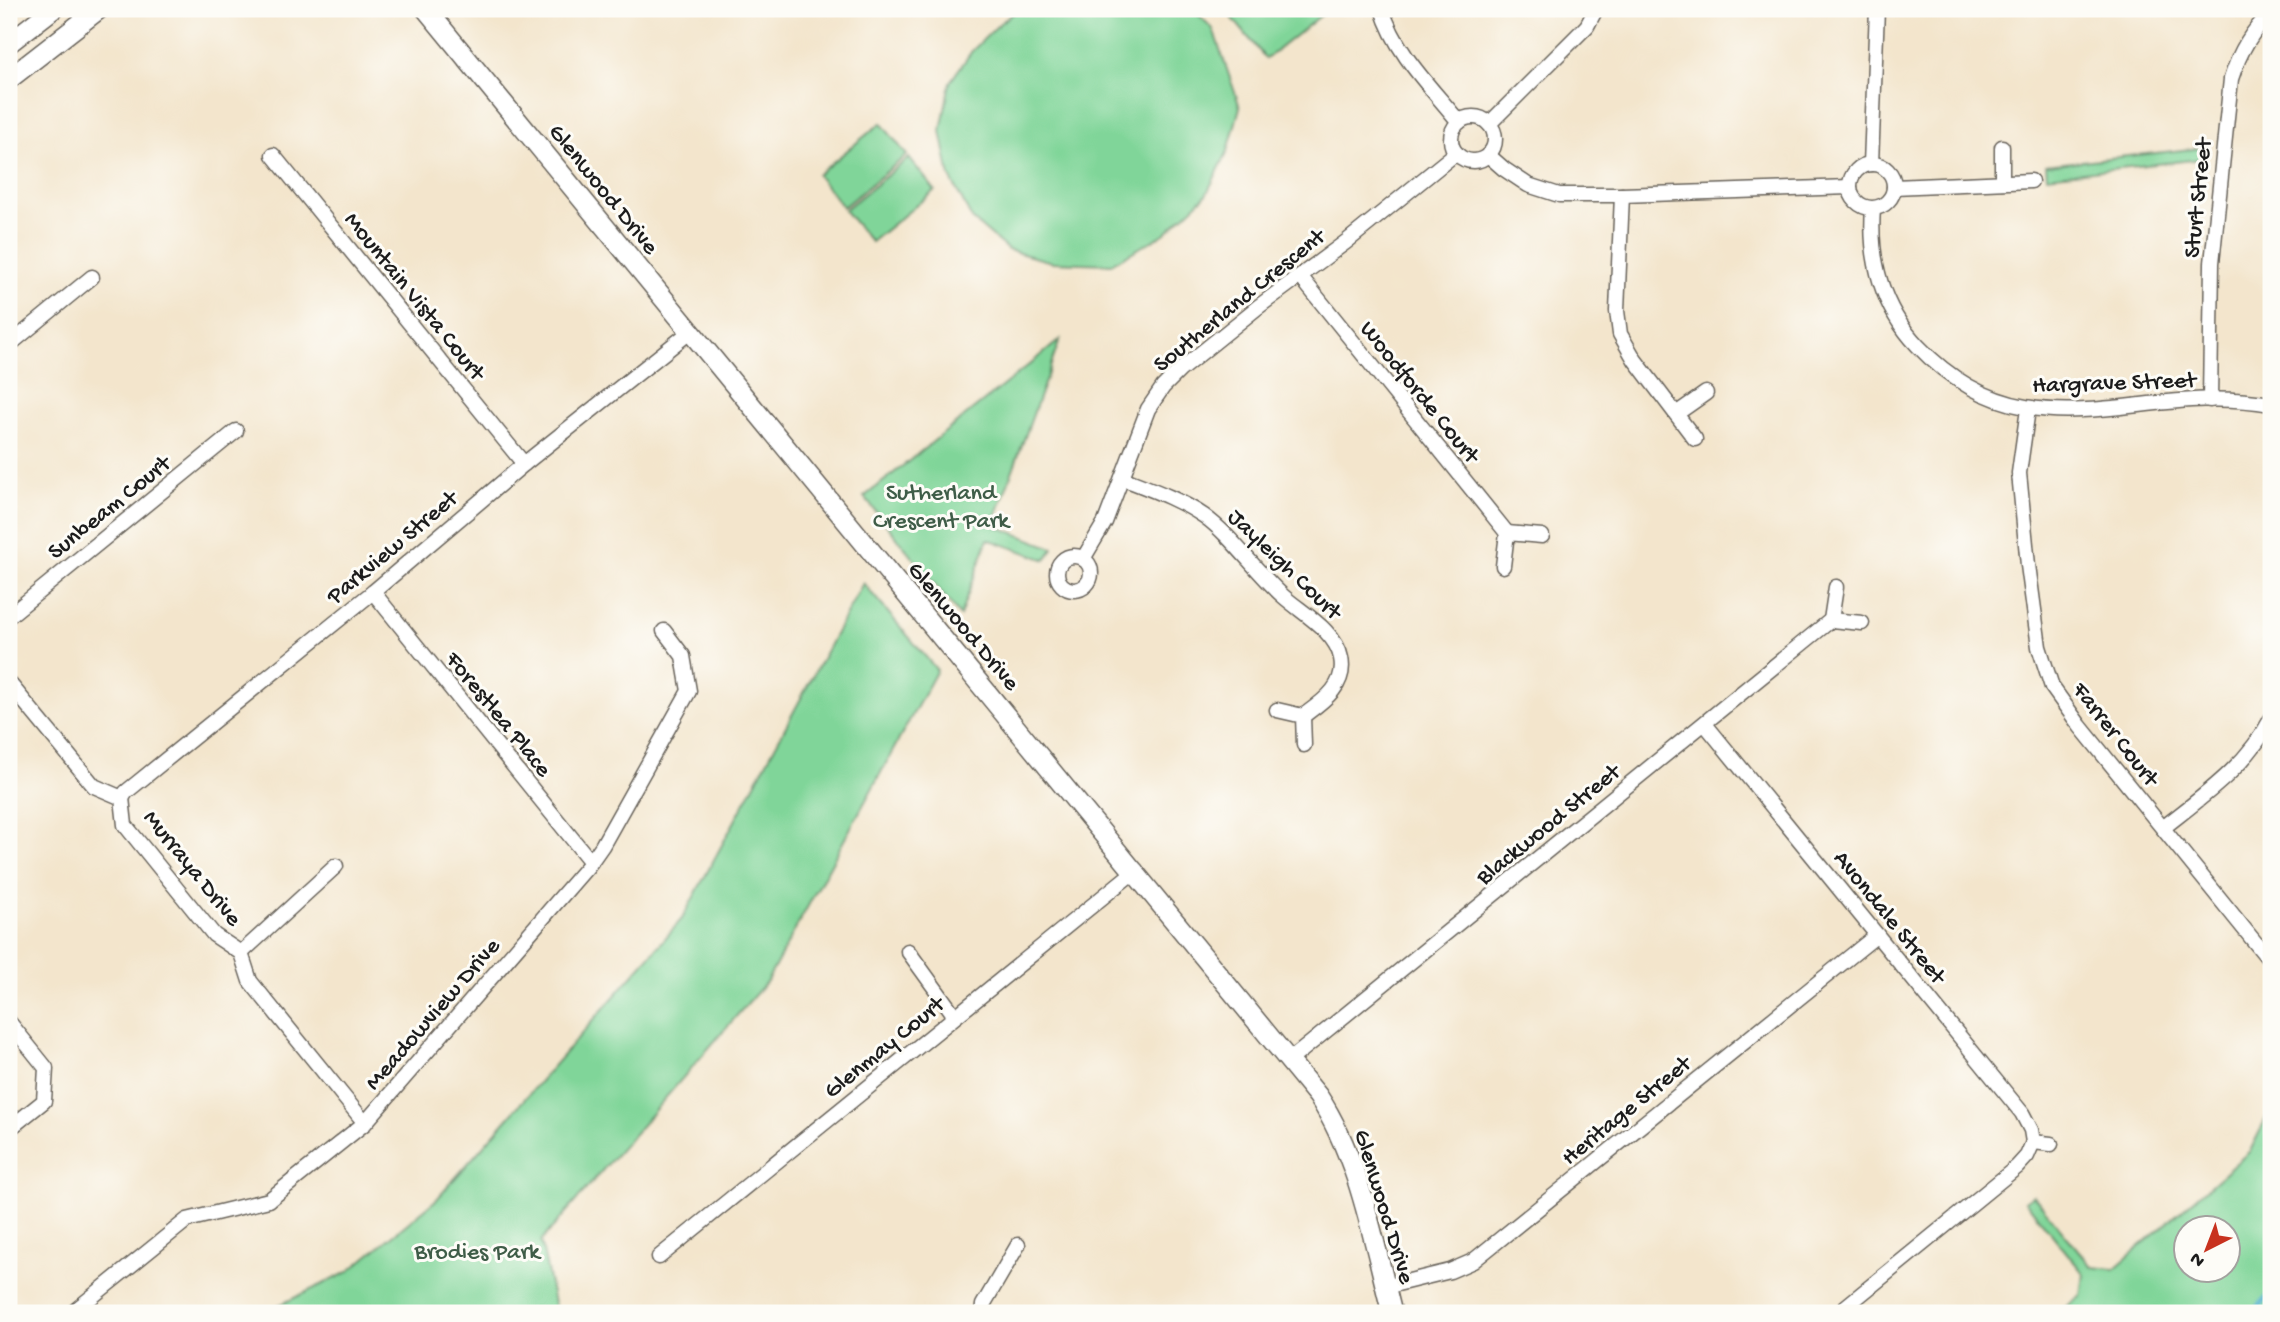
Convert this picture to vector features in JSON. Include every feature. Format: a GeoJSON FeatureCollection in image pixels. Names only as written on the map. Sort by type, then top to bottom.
{"type":"FeatureCollection","features":[{"type":"Feature","properties":{"kind":"street"},"geometry":{"type":"LineString","coordinates":[[9,43],[53,9]]}},
{"type":"Feature","properties":{"kind":"street"},"geometry":{"type":"LineString","coordinates":[[9,79],[99,9]]}},
{"type":"Feature","properties":{"kind":"street","name":"Glenwood Drive"},"geometry":{"type":"LineString","coordinates":[[426,9],[1136,870],[1328,1110],[1346,1146],[1392,1313]]}},
{"type":"Feature","properties":{"kind":"street"},"geometry":{"type":"LineString","coordinates":[[1382,9],[1400,51],[1459,122]]}},
{"type":"Feature","properties":{"kind":"street"},"geometry":{"type":"LineString","coordinates":[[1489,124],[1587,26],[1596,9]]}},
{"type":"Feature","properties":{"kind":"street"},"geometry":{"type":"LineString","coordinates":[[1871,164],[1877,9]]}},
{"type":"Feature","properties":{"kind":"street","name":"Sturt Street"},"geometry":{"type":"LineString","coordinates":[[2210,400],[2212,263],[2231,79],[2237,60],[2264,14]]}},
{"type":"Feature","properties":{"kind":"street"},"geometry":{"type":"LineString","coordinates":[[1471,117],[1489,124],[1494,136],[1492,150],[1488,155],[1475,160],[1456,153],[1451,140],[1459,122],[1471,117]]}},
{"type":"Feature","properties":{"kind":"street"},"geometry":{"type":"LineString","coordinates":[[2002,147],[2003,182]]}},
{"type":"Feature","properties":{"kind":"street","name":"Southerland Crescent"},"geometry":{"type":"LineString","coordinates":[[1083,559],[1105,522],[1148,409],[1163,387],[1199,354],[1456,153]]}},
{"type":"Feature","properties":{"kind":"street","name":"Mountain Vista Court"},"geometry":{"type":"LineString","coordinates":[[273,155],[524,464]]}},
{"type":"Feature","properties":{"kind":"street"},"geometry":{"type":"LineString","coordinates":[[1488,155],[1514,177],[1541,191],[1576,196],[1850,187]]}},
{"type":"Feature","properties":{"kind":"street"},"geometry":{"type":"LineString","coordinates":[[1871,164],[1885,168],[1894,187],[1893,194],[1885,204],[1873,209],[1860,204],[1851,194],[1850,187],[1854,174],[1871,164]]}},
{"type":"Feature","properties":{"kind":"street"},"geometry":{"type":"LineString","coordinates":[[1894,187],[2031,181]]}},
{"type":"Feature","properties":{"kind":"street"},"geometry":{"type":"LineString","coordinates":[[1622,195],[1617,311],[1620,334],[1635,360],[1695,439]]}},
{"type":"Feature","properties":{"kind":"street","name":"Hargrave Street"},"geometry":{"type":"LineString","coordinates":[[1873,209],[1871,233],[1876,270],[1884,295],[1910,338],[1929,358],[1970,389],[2028,409],[2078,410],[2233,399],[2271,404]]}},
{"type":"Feature","properties":{"kind":"street","name":"Woodforde Court"},"geometry":{"type":"LineString","coordinates":[[1300,276],[1507,533]]}},
{"type":"Feature","properties":{"kind":"street"},"geometry":{"type":"LineString","coordinates":[[9,345],[92,277]]}},
{"type":"Feature","properties":{"kind":"street","name":"Parkview Street"},"geometry":{"type":"LineString","coordinates":[[122,798],[524,464],[691,331]]}},
{"type":"Feature","properties":{"kind":"street"},"geometry":{"type":"LineString","coordinates":[[1676,414],[1706,393]]}},
{"type":"Feature","properties":{"kind":"street","name":"Farrer Court"},"geometry":{"type":"LineString","coordinates":[[2028,409],[2020,473],[2031,587],[2045,670],[2062,704],[2271,962]]}},
{"type":"Feature","properties":{"kind":"street","name":"Sunbeam Court"},"geometry":{"type":"LineString","coordinates":[[9,617],[236,431]]}},
{"type":"Feature","properties":{"kind":"street","name":"Jayleigh Court"},"geometry":{"type":"LineString","coordinates":[[1122,478],[1174,499],[1207,518],[1273,587],[1334,641],[1342,659],[1339,681],[1328,698],[1303,716]]}},
{"type":"Feature","properties":{"kind":"street"},"geometry":{"type":"LineString","coordinates":[[1503,566],[1507,533],[1542,536]]}},
{"type":"Feature","properties":{"kind":"street"},"geometry":{"type":"LineString","coordinates":[[1836,587],[1831,620],[1862,622]]}},
{"type":"Feature","properties":{"kind":"street","name":"Forestlea Place"},"geometry":{"type":"LineString","coordinates":[[373,592],[591,862]]}},
{"type":"Feature","properties":{"kind":"street","name":"Blackwood Street"},"geometry":{"type":"LineString","coordinates":[[1290,1060],[1831,620]]}},
{"type":"Feature","properties":{"kind":"street","name":"Meadowview Drive"},"geometry":{"type":"LineString","coordinates":[[72,1313],[187,1220],[269,1200],[365,1123],[591,862],[689,691],[683,656],[664,631]]}},
{"type":"Feature","properties":{"kind":"street","name":"Murraya Drive"},"geometry":{"type":"LineString","coordinates":[[9,683],[94,786],[122,798],[125,825],[214,935],[241,953],[250,981],[365,1123]]}},
{"type":"Feature","properties":{"kind":"street"},"geometry":{"type":"LineString","coordinates":[[1277,710],[1303,716],[1304,745]]}},
{"type":"Feature","properties":{"kind":"street"},"geometry":{"type":"LineString","coordinates":[[2163,828],[2245,758],[2262,738],[2271,719]]}},
{"type":"Feature","properties":{"kind":"street","name":"Avondale Street"},"geometry":{"type":"LineString","coordinates":[[1704,724],[2022,1113],[2031,1130],[2032,1142]]}},
{"type":"Feature","properties":{"kind":"street"},"geometry":{"type":"LineString","coordinates":[[241,953],[336,866]]}},
{"type":"Feature","properties":{"kind":"street","name":"Glenmay Court"},"geometry":{"type":"LineString","coordinates":[[659,1257],[1136,870]]}},
{"type":"Feature","properties":{"kind":"street","name":"Heritage Street"},"geometry":{"type":"LineString","coordinates":[[1385,1287],[1450,1271],[1473,1261],[1877,935]]}},
{"type":"Feature","properties":{"kind":"street"},"geometry":{"type":"LineString","coordinates":[[908,951],[955,1016]]}},
{"type":"Feature","properties":{"kind":"street"},"geometry":{"type":"LineString","coordinates":[[9,1022],[46,1068],[44,1101],[9,1129]]}},
{"type":"Feature","properties":{"kind":"street"},"geometry":{"type":"LineString","coordinates":[[1838,1313],[2017,1167],[2027,1156],[2032,1142],[2051,1144]]}},
{"type":"Feature","properties":{"kind":"street"},"geometry":{"type":"LineString","coordinates":[[982,1313],[983,1305],[1018,1245]]}},
{"type":"Feature","properties":{"kind":"green space"},"geometry":{"type":"Polygon","coordinates":[[[1019,9],[1193,9],[1213,29],[1240,107],[1228,151],[1206,195],[1164,234],[1111,264],[1052,262],[1008,250],[972,219],[950,177],[941,131],[950,82],[972,51],[1000,23],[1019,9]]]}},
{"type":"Feature","properties":{"kind":"green space"},"geometry":{"type":"Polygon","coordinates":[[[1225,9],[1329,9],[1266,59],[1225,9]]]}},
{"type":"Feature","properties":{"kind":"green space"},"geometry":{"type":"Polygon","coordinates":[[[881,123],[907,155],[843,207],[817,175],[881,123]]]}},
{"type":"Feature","properties":{"kind":"green space"},"geometry":{"type":"Polygon","coordinates":[[[2202,148],[2201,159],[2047,176],[2046,165],[2202,148]]]}},
{"type":"Feature","properties":{"kind":"green space"},"geometry":{"type":"Polygon","coordinates":[[[909,158],[935,190],[871,242],[844,210],[909,158]]]}},
{"type":"Feature","properties":{"kind":"green space","name":"Sutherland Crescent Park"},"geometry":{"type":"Polygon","coordinates":[[[1060,340],[993,525],[1053,548],[1046,560],[988,539],[960,616],[864,497],[1060,340]]]}},
{"type":"Feature","properties":{"kind":"green space","name":"Brodies Park"},"geometry":{"type":"Polygon","coordinates":[[[863,583],[937,670],[767,981],[541,1241],[556,1313],[263,1313],[348,1272],[437,1199],[682,919],[863,583]]]}},
{"type":"Feature","properties":{"kind":"green space"},"geometry":{"type":"Polygon","coordinates":[[[2271,1109],[2271,1313],[2058,1313],[2081,1295],[2084,1274],[2025,1201],[2033,1195],[2092,1267],[2114,1269],[2172,1219],[2172,1284],[2242,1284],[2242,1214],[2177,1214],[2250,1151],[2271,1109]]]}},
{"type":"Feature","properties":{"kind":"waterway"},"geometry":{"type":"LineString","coordinates":[[2253,1313],[2271,1293]]}},
{"type":"Feature","properties":{"kind":"waterway"},"geometry":{"type":"LineString","coordinates":[[2263,1313],[2271,1310]]}}]}
